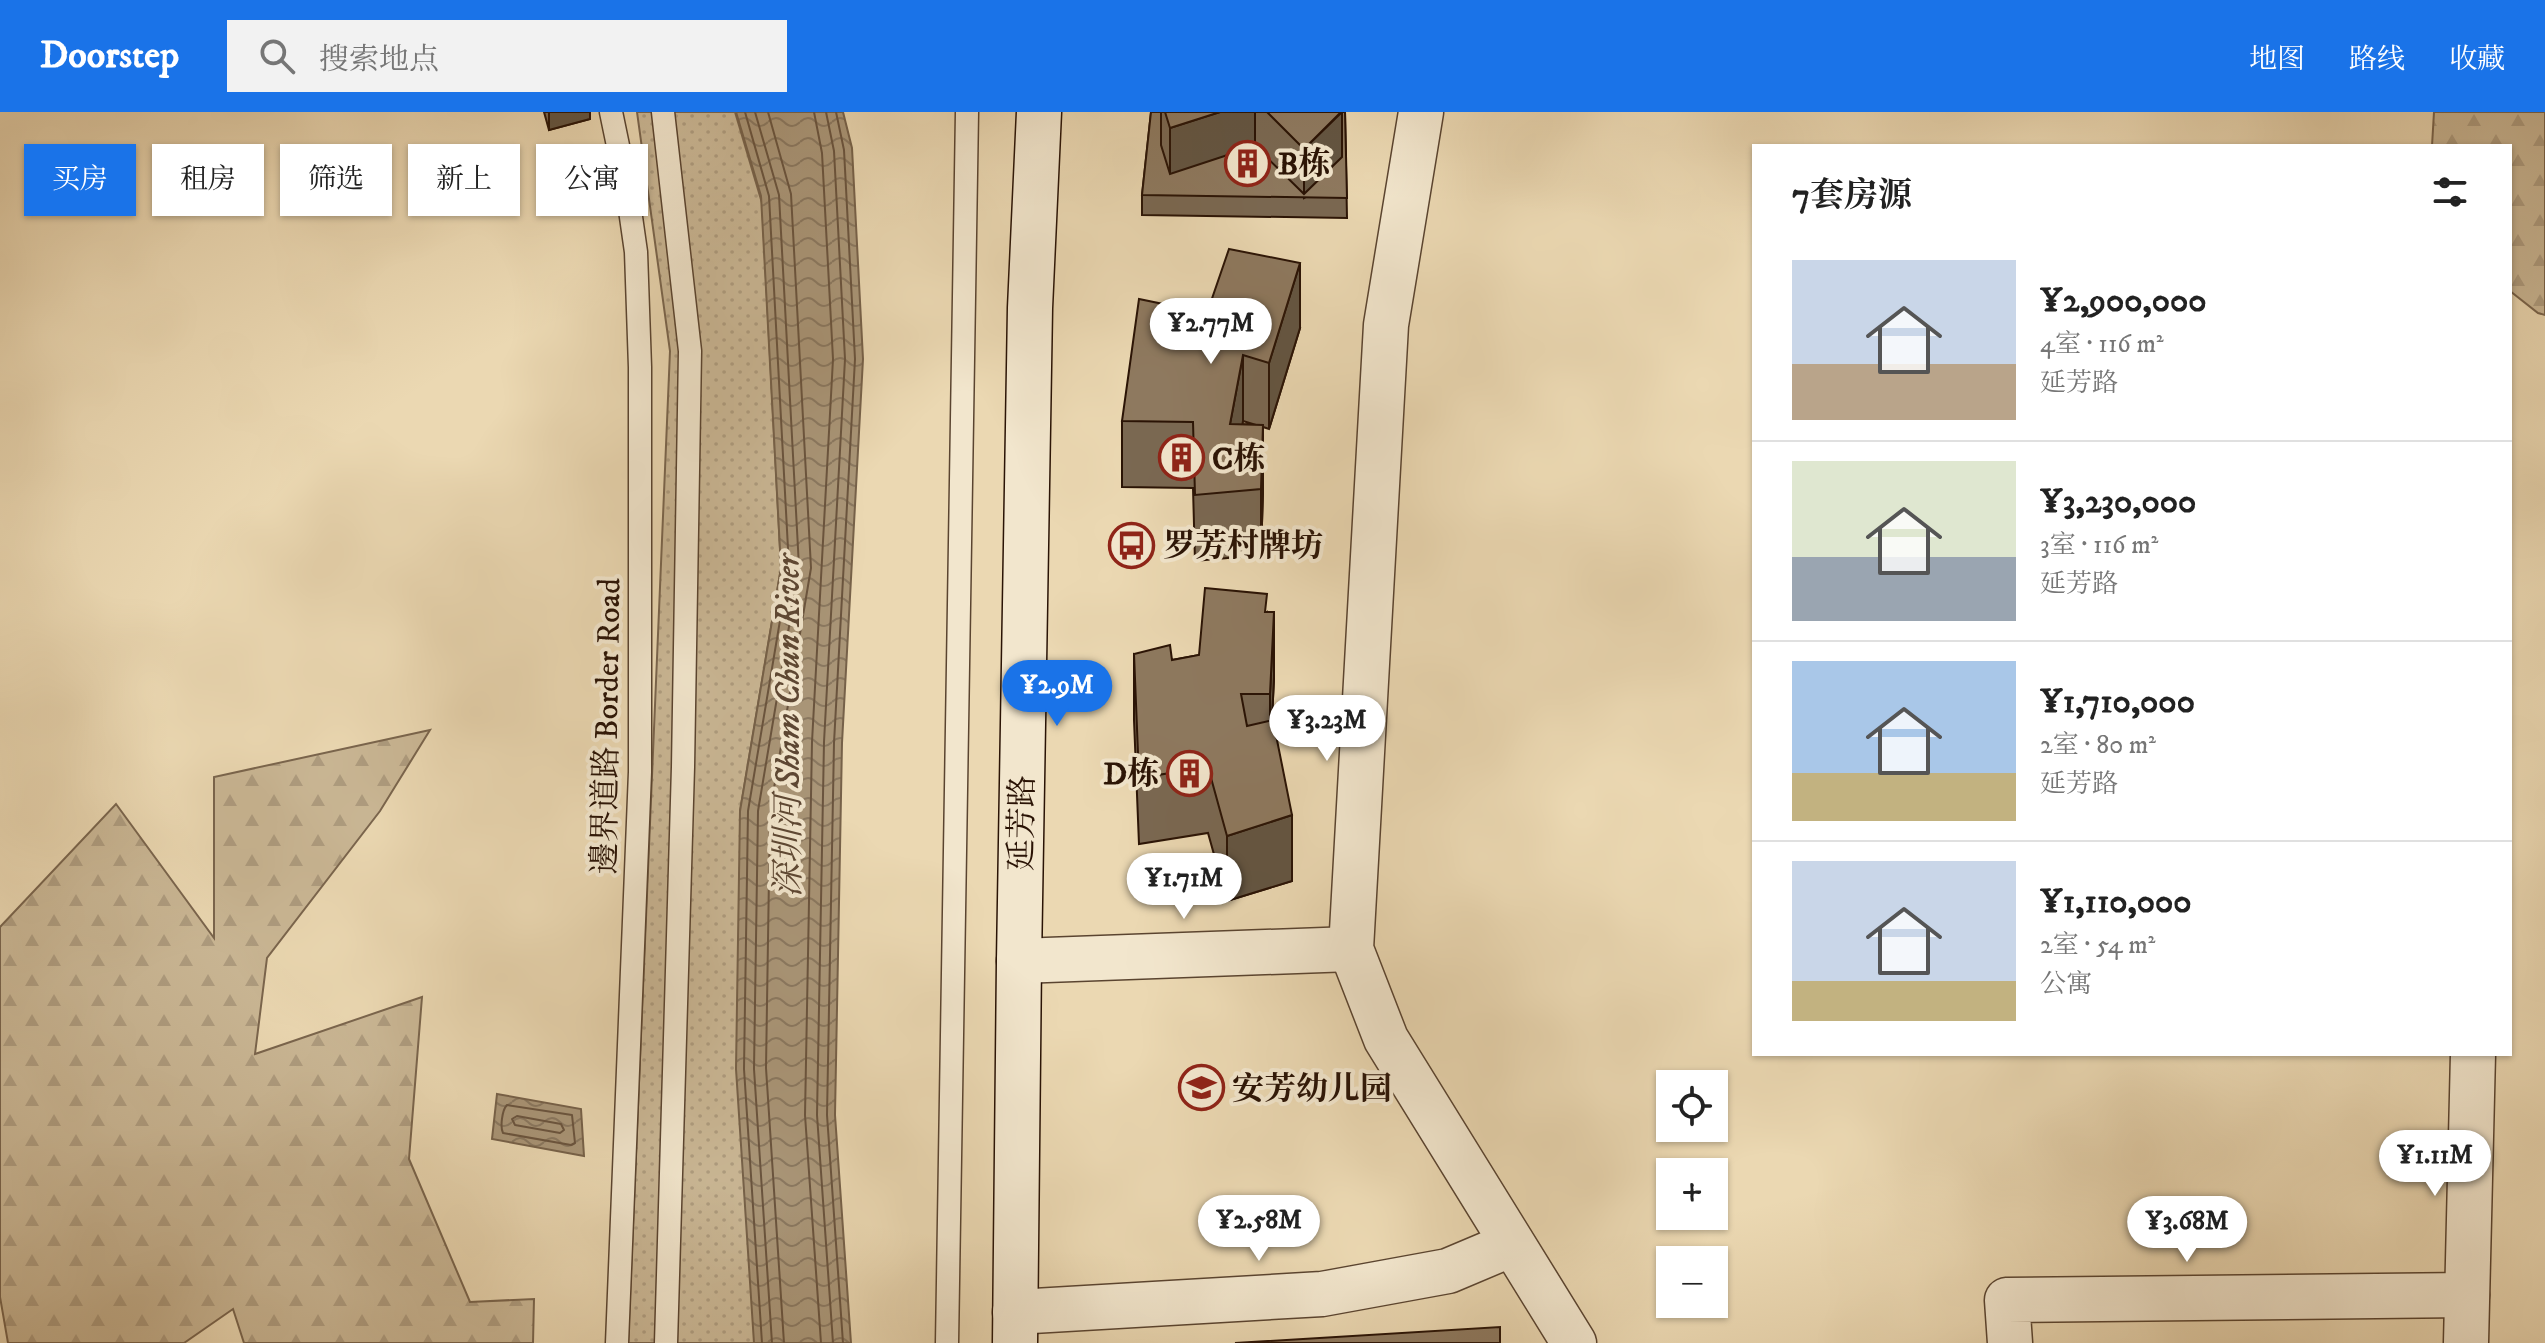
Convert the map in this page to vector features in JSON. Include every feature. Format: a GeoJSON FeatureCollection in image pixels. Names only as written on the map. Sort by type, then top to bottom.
{"type":"FeatureCollection","features":[{"type":"Feature","properties":{"kind":"street","name":"延芳路"},"geometry":{"type":"LineString","coordinates":[[1015,1328],[1030,324],[1039,112]]}},
{"type":"Feature","properties":{"kind":"street"},"geometry":{"type":"LineString","coordinates":[[1421,112],[1386,325],[1351,949],[1386,1039],[1574,1343]]}},
{"type":"Feature","properties":{"kind":"street"},"geometry":{"type":"LineString","coordinates":[[1019,961],[1351,949]]}},
{"type":"Feature","properties":{"kind":"street"},"geometry":{"type":"LineString","coordinates":[[2466,1343],[2473,1056]]}},
{"type":"Feature","properties":{"kind":"street"},"geometry":{"type":"LineString","coordinates":[[1015,1328],[1322,1294],[1448,1271],[1512,1244]]}},
{"type":"Feature","properties":{"kind":"street"},"geometry":{"type":"LineString","coordinates":[[2010,1343],[2007,1300],[2467,1295]]}},
{"type":"Feature","properties":{"kind":"lane","name":"邊界道路 Border Road"},"geometry":{"type":"LineString","coordinates":[[611,112],[636,252],[640,398],[640,772],[617,1343]]}},
{"type":"Feature","properties":{"kind":"lane"},"geometry":{"type":"LineString","coordinates":[[663,112],[690,351],[683,767],[666,1343]]}},
{"type":"Feature","properties":{"kind":"lane"},"geometry":{"type":"LineString","coordinates":[[947,1343],[967,112]]}},
{"type":"Feature","properties":{"kind":"green space"},"geometry":{"type":"Polygon","coordinates":[[[637,112],[735,112],[762,203],[781,568],[740,811],[755,1343],[628,1343],[670,351],[648,192],[648,144],[641,144],[637,112]]]}},
{"type":"Feature","properties":{"kind":"green space"},"geometry":{"type":"Polygon","coordinates":[[[2434,112],[2545,112],[2545,315],[2512,293],[2512,144],[2432,144],[2434,112]]]}},
{"type":"Feature","properties":{"kind":"green space"},"geometry":{"type":"Polygon","coordinates":[[[430,730],[380,811],[267,958],[255,1054],[422,997],[409,1159],[470,1302],[534,1299],[533,1343],[244,1343],[233,1309],[184,1343],[8,1343],[0,1297],[0,927],[116,804],[214,938],[214,777],[430,730]]]}},
{"type":"Feature","properties":{"kind":"water","name":"深圳河 Sham Chun River"},"geometry":{"type":"Polygon","coordinates":[[[736,112],[843,112],[852,148],[863,359],[842,743],[835,1115],[851,1343],[754,1343],[736,1069],[740,811],[781,568],[761,196],[736,112]]]}},
{"type":"Feature","properties":{"kind":"water"},"geometry":{"type":"Polygon","coordinates":[[[497,1094],[581,1109],[584,1156],[492,1139],[497,1094]]]}},
{"type":"Feature","properties":{"kind":"building"},"geometry":{"type":"Polygon","coordinates":[[[1151,112],[1161,112],[1161,145],[1170,174],[1255,146],[1304,194],[1342,157],[1342,112],[1345,112],[1347,198],[1142,195],[1151,112]]]}},
{"type":"Feature","properties":{"kind":"building"},"geometry":{"type":"Polygon","coordinates":[[[1165,112],[1220,112],[1170,128],[1165,112]]]}},
{"type":"Feature","properties":{"kind":"building"},"geometry":{"type":"Polygon","coordinates":[[[1267,112],[1341,112],[1304,149],[1267,112]]]}},
{"type":"Feature","properties":{"kind":"building"},"geometry":{"type":"Polygon","coordinates":[[[1229,249],[1300,263],[1269,363],[1243,355],[1230,424],[1263,425],[1261,489],[1195,495],[1193,422],[1122,421],[1139,299],[1207,313],[1229,249]]]}},
{"type":"Feature","properties":{"kind":"building"},"geometry":{"type":"Polygon","coordinates":[[[1205,588],[1267,594],[1265,612],[1274,612],[1270,694],[1241,694],[1247,726],[1273,720],[1292,815],[1227,836],[1208,767],[1139,778],[1134,654],[1170,645],[1172,660],[1199,655],[1205,588]]]}},
{"type":"Feature","properties":{"kind":"building"},"geometry":{"type":"Polygon","coordinates":[[[1500,1327],[1500,1343],[1235,1343],[1500,1327]]]}},
{"type":"Feature","properties":{"kind":"place","name":"B栋"},"geometry":{"type":"Point","coordinates":[1247,163]}},
{"type":"Feature","properties":{"kind":"place","name":"C栋"},"geometry":{"type":"Point","coordinates":[1181,458]}},
{"type":"Feature","properties":{"kind":"place","name":"罗芳村牌坊"},"geometry":{"type":"Point","coordinates":[1132,545]}},
{"type":"Feature","properties":{"kind":"place","name":"D栋"},"geometry":{"type":"Point","coordinates":[1190,773]}},
{"type":"Feature","properties":{"kind":"place","name":"安芳幼儿园"},"geometry":{"type":"Point","coordinates":[1201,1088]}}]}
